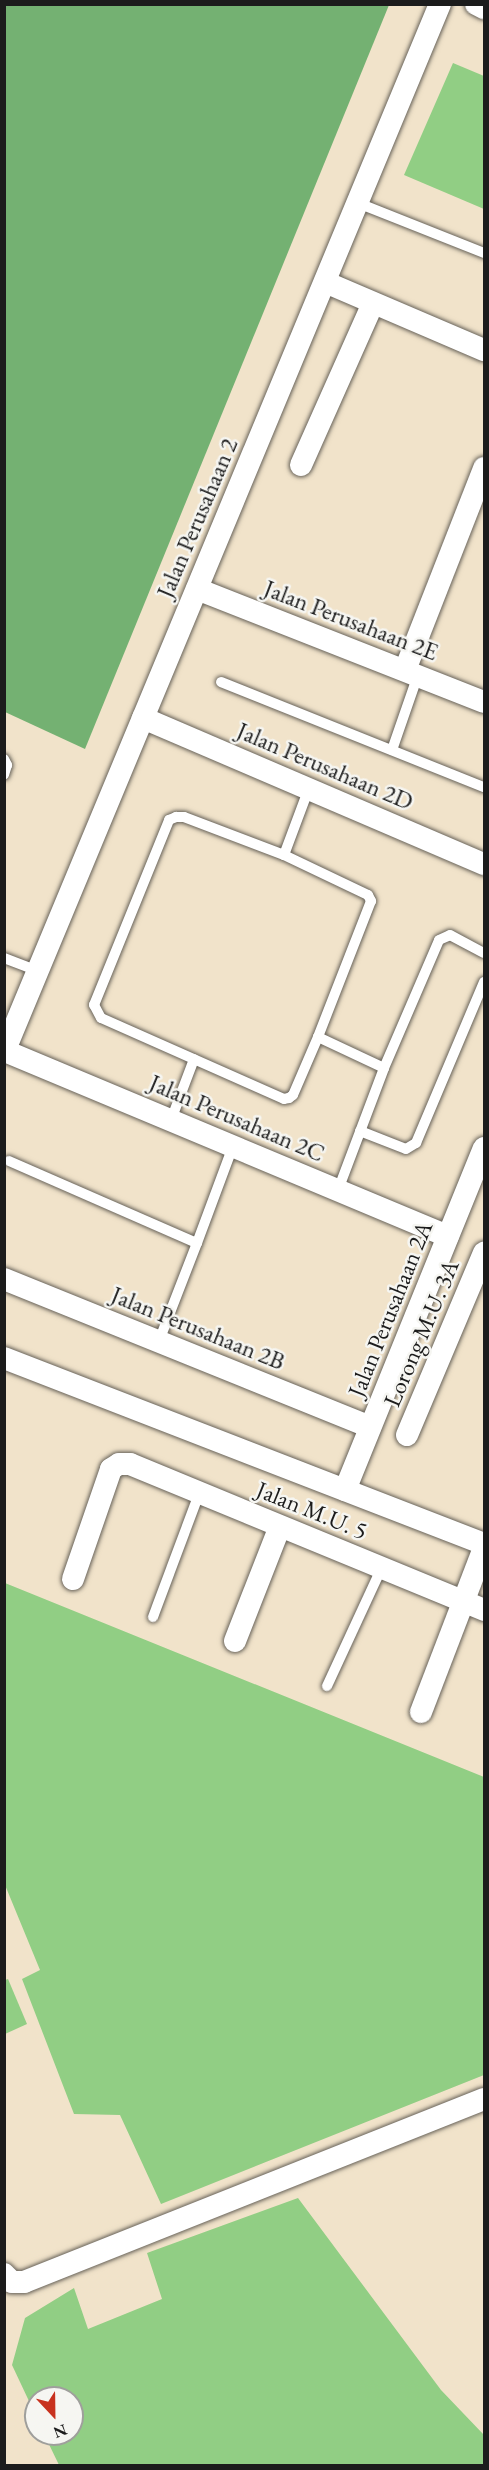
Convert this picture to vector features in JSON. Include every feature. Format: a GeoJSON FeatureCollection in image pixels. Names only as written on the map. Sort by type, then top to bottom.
{"type":"FeatureCollection","features":[{"type":"Feature","properties":{"kind":"street","name":"Jalan Perusahaan 2"},"geometry":{"type":"LineString","coordinates":[[5,1052],[440,4]]}},
{"type":"Feature","properties":{"kind":"street"},"geometry":{"type":"LineString","coordinates":[[476,4],[484,8]]}},
{"type":"Feature","properties":{"kind":"street"},"geometry":{"type":"LineString","coordinates":[[325,282],[484,350]]}},
{"type":"Feature","properties":{"kind":"street"},"geometry":{"type":"LineString","coordinates":[[301,465],[374,303]]}},
{"type":"Feature","properties":{"kind":"street"},"geometry":{"type":"LineString","coordinates":[[411,672],[484,468]]}},
{"type":"Feature","properties":{"kind":"street","name":"Jalan Perusahaan 2E"},"geometry":{"type":"LineString","coordinates":[[197,589],[484,702]]}},
{"type":"Feature","properties":{"kind":"street","name":"Jalan Perusahaan 2D"},"geometry":{"type":"LineString","coordinates":[[143,718],[484,864]]}},
{"type":"Feature","properties":{"kind":"street","name":"Jalan Perusahaan 2C"},"geometry":{"type":"LineString","coordinates":[[5,1052],[448,1236]]}},
{"type":"Feature","properties":{"kind":"street","name":"Jalan Perusahaan 2A"},"geometry":{"type":"LineString","coordinates":[[345,1490],[484,1148]]}},
{"type":"Feature","properties":{"kind":"street","name":"Lorong M.U. 3A"},"geometry":{"type":"LineString","coordinates":[[407,1435],[484,1253]]}},
{"type":"Feature","properties":{"kind":"street","name":"Jalan Perusahaan 2B"},"geometry":{"type":"LineString","coordinates":[[4,1278],[370,1427]]}},
{"type":"Feature","properties":{"kind":"street"},"geometry":{"type":"LineString","coordinates":[[4,1358],[484,1546],[474,1606],[421,1712]]}},
{"type":"Feature","properties":{"kind":"street","name":"Jalan M.U. 5"},"geometry":{"type":"LineString","coordinates":[[73,1579],[111,1470],[119,1464],[130,1464],[474,1606]]}},
{"type":"Feature","properties":{"kind":"street"},"geometry":{"type":"LineString","coordinates":[[235,1641],[280,1526]]}},
{"type":"Feature","properties":{"kind":"street"},"geometry":{"type":"LineString","coordinates":[[4,2274],[12,2282],[24,2282],[484,2098]]}},
{"type":"Feature","properties":{"kind":"lane"},"geometry":{"type":"LineString","coordinates":[[358,202],[484,253]]}},
{"type":"Feature","properties":{"kind":"lane"},"geometry":{"type":"LineString","coordinates":[[392,750],[411,672]]}},
{"type":"Feature","properties":{"kind":"lane"},"geometry":{"type":"LineString","coordinates":[[221,682],[484,787]]}},
{"type":"Feature","properties":{"kind":"lane"},"geometry":{"type":"LineString","coordinates":[[4,759],[7,765],[4,775]]}},
{"type":"Feature","properties":{"kind":"lane"},"geometry":{"type":"LineString","coordinates":[[284,855],[309,788]]}},
{"type":"Feature","properties":{"kind":"lane"},"geometry":{"type":"LineString","coordinates":[[184,817],[284,855],[368,895],[372,906],[293,1095],[284,1099],[101,1018],[94,1005],[169,820],[184,817]]}},
{"type":"Feature","properties":{"kind":"lane"},"geometry":{"type":"LineString","coordinates":[[338,1190],[384,1068],[439,940],[450,935],[484,953]]}},
{"type":"Feature","properties":{"kind":"lane"},"geometry":{"type":"LineString","coordinates":[[4,958],[38,971]]}},
{"type":"Feature","properties":{"kind":"lane"},"geometry":{"type":"LineString","coordinates":[[360,1131],[406,1149],[416,1143],[484,982]]}},
{"type":"Feature","properties":{"kind":"lane"},"geometry":{"type":"LineString","coordinates":[[318,1037],[384,1068]]}},
{"type":"Feature","properties":{"kind":"lane"},"geometry":{"type":"LineString","coordinates":[[171,1120],[194,1059]]}},
{"type":"Feature","properties":{"kind":"lane"},"geometry":{"type":"LineString","coordinates":[[159,1341],[233,1146]]}},
{"type":"Feature","properties":{"kind":"lane"},"geometry":{"type":"LineString","coordinates":[[9,1161],[197,1243]]}},
{"type":"Feature","properties":{"kind":"lane"},"geometry":{"type":"LineString","coordinates":[[153,1617],[199,1494]]}},
{"type":"Feature","properties":{"kind":"lane"},"geometry":{"type":"LineString","coordinates":[[327,1686],[382,1567]]}},
{"type":"Feature","properties":{"kind":"green space"},"geometry":{"type":"Polygon","coordinates":[[[5,4],[389,5],[85,749],[5,712],[5,4]]]}},
{"type":"Feature","properties":{"kind":"green space"},"geometry":{"type":"Polygon","coordinates":[[[453,63],[484,76],[484,209],[404,175],[453,63]]]}},
{"type":"Feature","properties":{"kind":"green space"},"geometry":{"type":"Polygon","coordinates":[[[5,1583],[484,1777],[484,2075],[161,2204],[120,2115],[74,2114],[22,1979],[40,1970],[5,1885],[5,1583]]]}},
{"type":"Feature","properties":{"kind":"green space"},"geometry":{"type":"Polygon","coordinates":[[[8,1979],[27,2024],[5,2034],[5,1980],[8,1979]]]}},
{"type":"Feature","properties":{"kind":"green space"},"geometry":{"type":"Polygon","coordinates":[[[298,2198],[441,2390],[484,2435],[484,2465],[59,2465],[50,2446],[84,2446],[84,2386],[24,2386],[24,2390],[12,2365],[25,2318],[74,2288],[88,2329],[162,2299],[147,2253],[298,2198]]]}}]}
